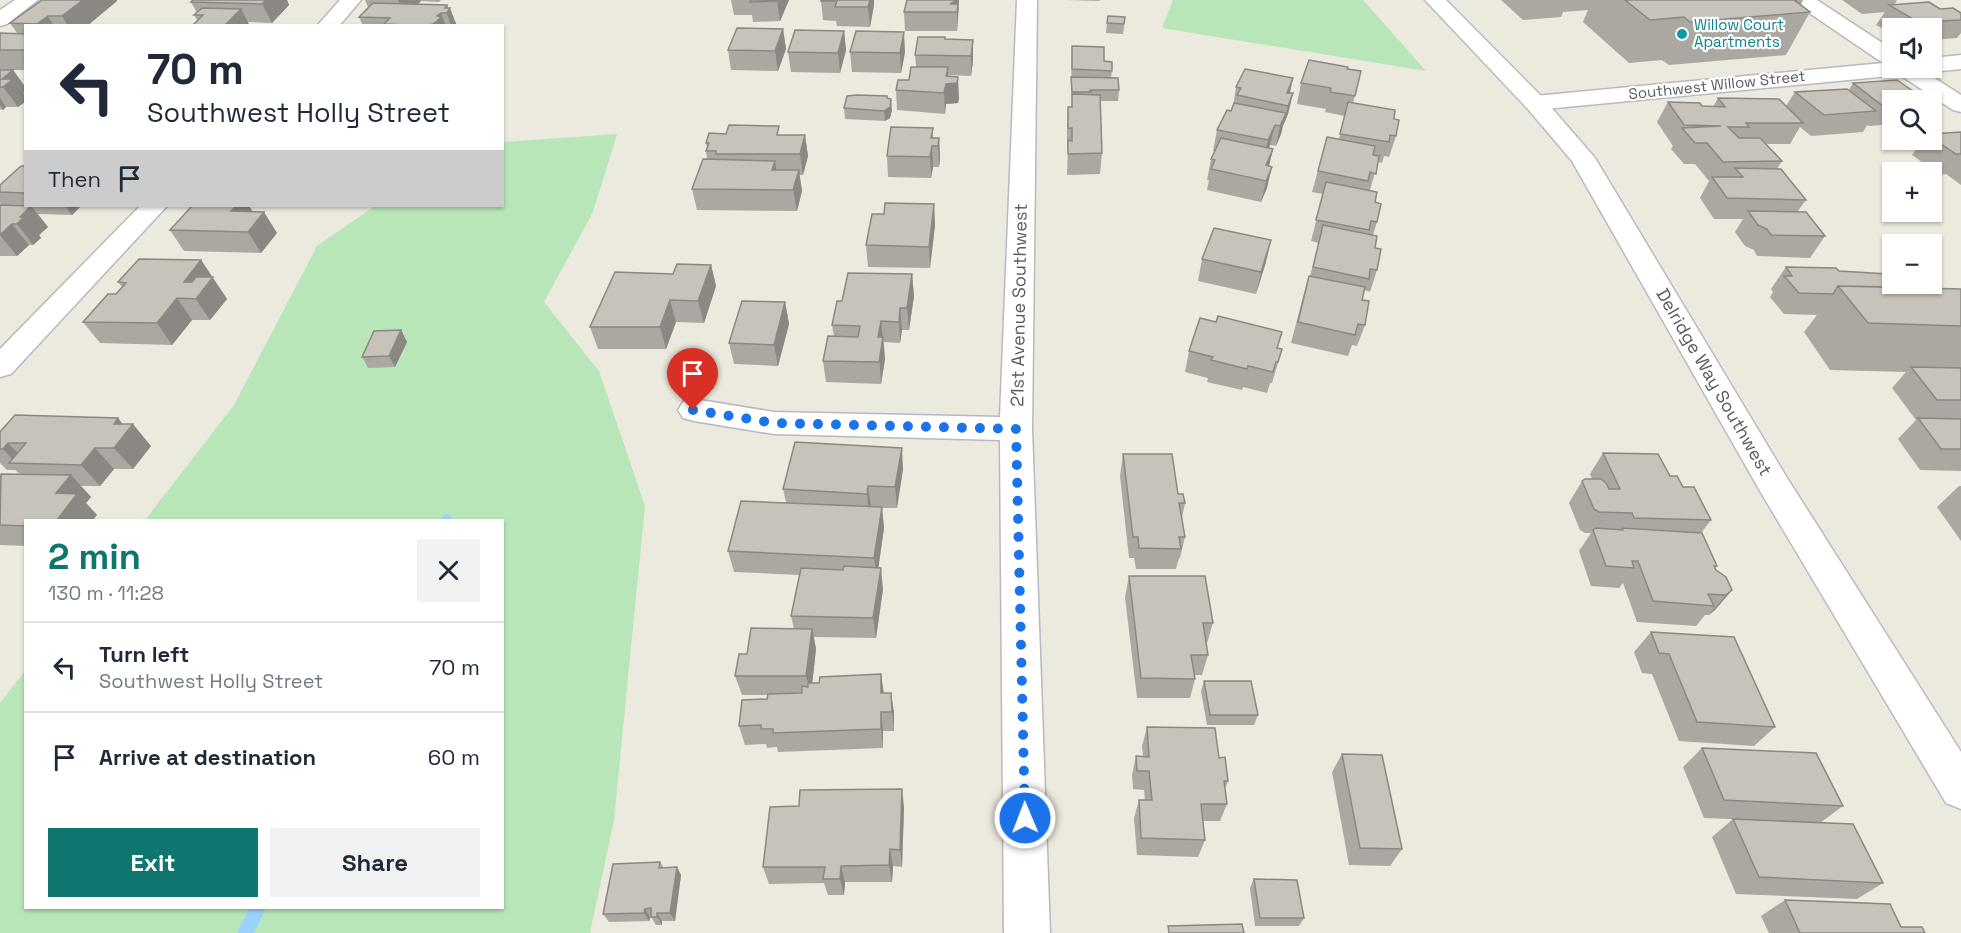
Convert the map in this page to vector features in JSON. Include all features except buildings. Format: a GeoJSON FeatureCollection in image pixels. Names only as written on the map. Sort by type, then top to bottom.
{"type":"FeatureCollection","features":[{"type":"Feature","properties":{"kind":"street"},"geometry":{"type":"LineString","coordinates":[[0,20],[28,0]]}},
{"type":"Feature","properties":{"kind":"street"},"geometry":{"type":"LineString","coordinates":[[329,24],[351,0]]}},
{"type":"Feature","properties":{"kind":"street","name":"21st Avenue Southwest"},"geometry":{"type":"LineString","coordinates":[[1027,0],[1016,429],[1027,933]]}},
{"type":"Feature","properties":{"kind":"street","name":"Delridge Way Southwest"},"geometry":{"type":"LineString","coordinates":[[1435,0],[1535,104],[1583,158],[1772,482],[1961,789]]}},
{"type":"Feature","properties":{"kind":"street"},"geometry":{"type":"LineString","coordinates":[[1803,0],[1882,53]]}},
{"type":"Feature","properties":{"kind":"street"},"geometry":{"type":"LineString","coordinates":[[1942,64],[1961,62]]}},
{"type":"Feature","properties":{"kind":"street","name":"Southwest Willow Street"},"geometry":{"type":"LineString","coordinates":[[1535,104],[1882,70]]}},
{"type":"Feature","properties":{"kind":"street"},"geometry":{"type":"LineString","coordinates":[[1920,78],[1961,105]]}},
{"type":"Feature","properties":{"kind":"street"},"geometry":{"type":"LineString","coordinates":[[0,367],[153,207]]}},
{"type":"Feature","properties":{"kind":"street"},"geometry":{"type":"LineString","coordinates":[[693,410],[774,423],[1016,429]]}},
{"type":"Feature","properties":{"kind":"green space"},"geometry":{"type":"Polygon","coordinates":[[[1173,0],[1363,0],[1426,71],[1162,28],[1173,0]]]}},
{"type":"Feature","properties":{"kind":"green space"},"geometry":{"type":"Polygon","coordinates":[[[617,134],[593,212],[544,302],[599,371],[645,506],[614,820],[590,933],[0,933],[0,703],[24,672],[24,909],[504,909],[504,519],[146,519],[234,405],[317,246],[374,207],[504,207],[504,142],[617,134]]]}},
{"type":"Feature","properties":{"kind":"waterway"},"geometry":{"type":"LineString","coordinates":[[245,933],[257,909]]}},
{"type":"Feature","properties":{"kind":"place","name":"Willow Court Apartments"},"geometry":{"type":"Point","coordinates":[1682,34]}},
{"type":"Feature","properties":{"kind":"route"},"geometry":{"type":"LineString","coordinates":[[693,410],[774,423],[1016,429],[1025,818]]}}]}
